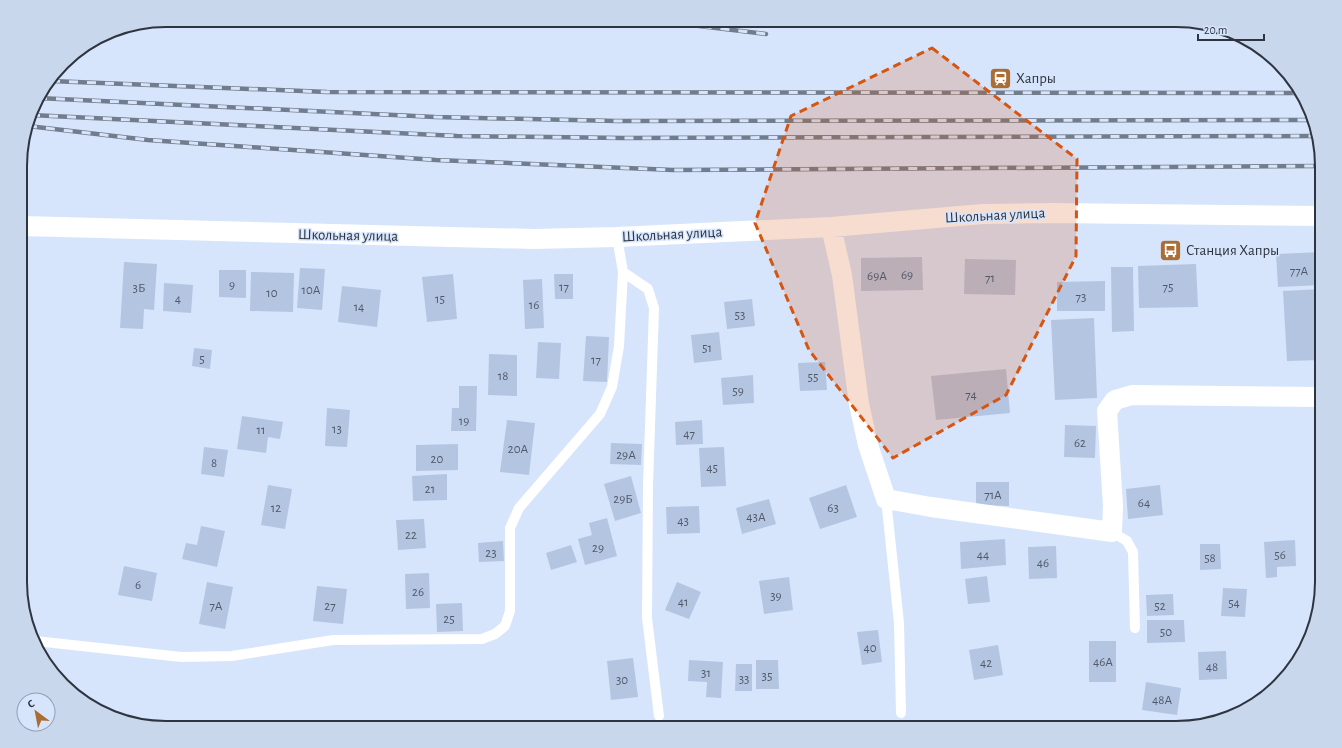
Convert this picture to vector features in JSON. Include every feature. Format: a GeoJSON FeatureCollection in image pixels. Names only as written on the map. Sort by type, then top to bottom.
{"type":"FeatureCollection","features":[{"type":"Feature","properties":{"kind":"street","name":"Школьная улица"},"geometry":{"type":"LineString","coordinates":[[27,226],[534,239],[617,237],[831,227],[983,214],[1052,213],[1315,216]]}},
{"type":"Feature","properties":{"kind":"street"},"geometry":{"type":"LineString","coordinates":[[831,227],[842,275],[859,404],[868,445],[886,500],[1112,532],[1113,506],[1107,411],[1115,400],[1132,395],[1315,397]]}},
{"type":"Feature","properties":{"kind":"lane"},"geometry":{"type":"LineString","coordinates":[[40,640],[181,657],[232,656],[333,640],[482,639],[495,634],[505,626],[510,611],[510,528],[519,508],[600,414],[612,387],[618,346],[623,272],[617,237]]}},
{"type":"Feature","properties":{"kind":"lane"},"geometry":{"type":"LineString","coordinates":[[623,272],[648,289],[654,308],[648,485],[646,618],[659,716]]}},
{"type":"Feature","properties":{"kind":"lane"},"geometry":{"type":"LineString","coordinates":[[886,500],[899,623],[901,713]]}},
{"type":"Feature","properties":{"kind":"lane"},"geometry":{"type":"LineString","coordinates":[[1112,532],[1127,542],[1133,552],[1135,628]]}},
{"type":"Feature","properties":{"kind":"highlighted area"},"geometry":{"type":"Polygon","coordinates":[[[932,48],[1077,159],[1076,256],[1006,395],[893,458],[809,350],[755,223],[791,116],[932,48]]]}},
{"type":"Feature","properties":{"kind":"building"},"geometry":{"type":"Polygon","coordinates":[[[1315,252],[1315,285],[1278,287],[1276,254],[1315,252]]]}},
{"type":"Feature","properties":{"kind":"building"},"geometry":{"type":"Polygon","coordinates":[[[922,257],[923,290],[861,291],[861,258],[922,257]]]}},
{"type":"Feature","properties":{"kind":"building"},"geometry":{"type":"Polygon","coordinates":[[[965,259],[1016,260],[1015,295],[964,294],[965,259]]]}},
{"type":"Feature","properties":{"kind":"building"},"geometry":{"type":"Polygon","coordinates":[[[124,262],[157,264],[154,310],[144,309],[143,329],[120,328],[124,262]]]}},
{"type":"Feature","properties":{"kind":"building"},"geometry":{"type":"Polygon","coordinates":[[[1196,264],[1198,307],[1139,308],[1138,266],[1196,264]]]}},
{"type":"Feature","properties":{"kind":"building"},"geometry":{"type":"Polygon","coordinates":[[[1111,267],[1133,267],[1134,331],[1112,332],[1111,267]]]}},
{"type":"Feature","properties":{"kind":"building"},"geometry":{"type":"Polygon","coordinates":[[[300,268],[325,269],[322,310],[297,308],[300,268]]]}},
{"type":"Feature","properties":{"kind":"building"},"geometry":{"type":"Polygon","coordinates":[[[219,270],[246,270],[246,298],[219,297],[219,270]]]}},
{"type":"Feature","properties":{"kind":"building"},"geometry":{"type":"Polygon","coordinates":[[[251,272],[294,273],[293,312],[250,311],[251,272]]]}},
{"type":"Feature","properties":{"kind":"building"},"geometry":{"type":"Polygon","coordinates":[[[453,274],[457,319],[427,322],[422,277],[453,274]]]}},
{"type":"Feature","properties":{"kind":"building"},"geometry":{"type":"Polygon","coordinates":[[[554,274],[573,274],[573,299],[555,299],[554,274]]]}},
{"type":"Feature","properties":{"kind":"building"},"geometry":{"type":"Polygon","coordinates":[[[542,279],[544,328],[525,329],[523,280],[542,279]]]}},
{"type":"Feature","properties":{"kind":"building"},"geometry":{"type":"Polygon","coordinates":[[[1105,281],[1105,311],[1057,311],[1057,282],[1105,281]]]}},
{"type":"Feature","properties":{"kind":"building"},"geometry":{"type":"Polygon","coordinates":[[[164,283],[193,285],[191,313],[163,311],[164,283]]]}},
{"type":"Feature","properties":{"kind":"building"},"geometry":{"type":"Polygon","coordinates":[[[342,286],[381,290],[377,327],[338,322],[342,286]]]}},
{"type":"Feature","properties":{"kind":"building"},"geometry":{"type":"Polygon","coordinates":[[[1315,289],[1315,360],[1287,361],[1283,291],[1315,289]]]}},
{"type":"Feature","properties":{"kind":"building"},"geometry":{"type":"Polygon","coordinates":[[[752,299],[755,326],[727,329],[724,302],[752,299]]]}},
{"type":"Feature","properties":{"kind":"building"},"geometry":{"type":"Polygon","coordinates":[[[1094,318],[1097,398],[1055,400],[1051,320],[1094,318]]]}},
{"type":"Feature","properties":{"kind":"building"},"geometry":{"type":"Polygon","coordinates":[[[719,332],[722,360],[694,363],[691,335],[719,332]]]}},
{"type":"Feature","properties":{"kind":"building"},"geometry":{"type":"Polygon","coordinates":[[[586,336],[609,337],[607,382],[583,381],[586,336]]]}},
{"type":"Feature","properties":{"kind":"building"},"geometry":{"type":"Polygon","coordinates":[[[538,342],[561,343],[559,379],[536,378],[538,342]]]}},
{"type":"Feature","properties":{"kind":"building"},"geometry":{"type":"Polygon","coordinates":[[[194,348],[212,350],[210,369],[192,366],[194,348]]]}},
{"type":"Feature","properties":{"kind":"building"},"geometry":{"type":"Polygon","coordinates":[[[489,354],[517,355],[517,396],[488,395],[489,354]]]}},
{"type":"Feature","properties":{"kind":"building"},"geometry":{"type":"Polygon","coordinates":[[[825,362],[827,390],[800,391],[798,363],[825,362]]]}},
{"type":"Feature","properties":{"kind":"building"},"geometry":{"type":"Polygon","coordinates":[[[1006,369],[1010,413],[936,420],[931,376],[1006,369]]]}},
{"type":"Feature","properties":{"kind":"building"},"geometry":{"type":"Polygon","coordinates":[[[753,375],[754,403],[723,405],[721,378],[753,375]]]}},
{"type":"Feature","properties":{"kind":"building"},"geometry":{"type":"Polygon","coordinates":[[[459,386],[477,386],[476,431],[451,431],[452,408],[459,408],[459,386]]]}},
{"type":"Feature","properties":{"kind":"building"},"geometry":{"type":"Polygon","coordinates":[[[327,408],[350,410],[347,447],[325,446],[327,408]]]}},
{"type":"Feature","properties":{"kind":"building"},"geometry":{"type":"Polygon","coordinates":[[[242,416],[283,422],[280,439],[268,437],[266,453],[237,449],[242,416]]]}},
{"type":"Feature","properties":{"kind":"building"},"geometry":{"type":"Polygon","coordinates":[[[507,420],[535,423],[529,475],[500,472],[507,420]]]}},
{"type":"Feature","properties":{"kind":"building"},"geometry":{"type":"Polygon","coordinates":[[[702,420],[703,444],[676,445],[675,422],[702,420]]]}},
{"type":"Feature","properties":{"kind":"building"},"geometry":{"type":"Polygon","coordinates":[[[1065,425],[1096,426],[1095,458],[1064,457],[1065,425]]]}},
{"type":"Feature","properties":{"kind":"building"},"geometry":{"type":"Polygon","coordinates":[[[611,443],[642,444],[641,465],[610,464],[611,443]]]}},
{"type":"Feature","properties":{"kind":"building"},"geometry":{"type":"Polygon","coordinates":[[[458,444],[458,470],[416,471],[416,445],[458,444]]]}},
{"type":"Feature","properties":{"kind":"building"},"geometry":{"type":"Polygon","coordinates":[[[204,447],[228,450],[224,477],[201,474],[204,447]]]}},
{"type":"Feature","properties":{"kind":"building"},"geometry":{"type":"Polygon","coordinates":[[[724,447],[726,486],[701,487],[699,448],[724,447]]]}},
{"type":"Feature","properties":{"kind":"building"},"geometry":{"type":"Polygon","coordinates":[[[447,474],[447,500],[413,501],[412,476],[447,474]]]}},
{"type":"Feature","properties":{"kind":"building"},"geometry":{"type":"Polygon","coordinates":[[[631,476],[641,513],[615,521],[604,484],[631,476]]]}},
{"type":"Feature","properties":{"kind":"building"},"geometry":{"type":"Polygon","coordinates":[[[976,482],[1009,482],[1009,506],[976,505],[976,482]]]}},
{"type":"Feature","properties":{"kind":"building"},"geometry":{"type":"Polygon","coordinates":[[[268,485],[292,489],[285,529],[261,525],[268,485]]]}},
{"type":"Feature","properties":{"kind":"building"},"geometry":{"type":"Polygon","coordinates":[[[846,485],[857,517],[820,529],[809,498],[846,485]]]}},
{"type":"Feature","properties":{"kind":"building"},"geometry":{"type":"Polygon","coordinates":[[[1160,485],[1163,515],[1128,519],[1126,489],[1160,485]]]}},
{"type":"Feature","properties":{"kind":"building"},"geometry":{"type":"Polygon","coordinates":[[[769,499],[776,524],[742,534],[736,508],[769,499]]]}},
{"type":"Feature","properties":{"kind":"building"},"geometry":{"type":"Polygon","coordinates":[[[699,506],[700,533],[667,534],[666,507],[699,506]]]}},
{"type":"Feature","properties":{"kind":"building"},"geometry":{"type":"Polygon","coordinates":[[[607,518],[617,556],[585,565],[578,539],[592,535],[589,523],[607,518]]]}},
{"type":"Feature","properties":{"kind":"building"},"geometry":{"type":"Polygon","coordinates":[[[424,519],[426,548],[398,550],[396,520],[424,519]]]}},
{"type":"Feature","properties":{"kind":"building"},"geometry":{"type":"Polygon","coordinates":[[[201,526],[225,531],[217,567],[182,559],[186,543],[197,545],[201,526]]]}},
{"type":"Feature","properties":{"kind":"building"},"geometry":{"type":"Polygon","coordinates":[[[1005,539],[1006,565],[961,569],[960,542],[1005,539]]]}},
{"type":"Feature","properties":{"kind":"building"},"geometry":{"type":"Polygon","coordinates":[[[1295,540],[1296,566],[1277,567],[1277,577],[1266,578],[1264,542],[1295,540]]]}},
{"type":"Feature","properties":{"kind":"building"},"geometry":{"type":"Polygon","coordinates":[[[503,541],[504,561],[479,562],[478,543],[503,541]]]}},
{"type":"Feature","properties":{"kind":"building"},"geometry":{"type":"Polygon","coordinates":[[[1200,544],[1220,544],[1221,569],[1200,570],[1200,544]]]}},
{"type":"Feature","properties":{"kind":"building"},"geometry":{"type":"Polygon","coordinates":[[[571,545],[577,562],[551,570],[546,553],[571,545]]]}},
{"type":"Feature","properties":{"kind":"building"},"geometry":{"type":"Polygon","coordinates":[[[1056,546],[1057,578],[1029,579],[1028,547],[1056,546]]]}},
{"type":"Feature","properties":{"kind":"building"},"geometry":{"type":"Polygon","coordinates":[[[124,566],[157,573],[152,601],[118,595],[124,566]]]}},
{"type":"Feature","properties":{"kind":"building"},"geometry":{"type":"Polygon","coordinates":[[[429,573],[430,608],[406,609],[405,574],[429,573]]]}},
{"type":"Feature","properties":{"kind":"building"},"geometry":{"type":"Polygon","coordinates":[[[987,576],[990,602],[968,604],[965,579],[987,576]]]}},
{"type":"Feature","properties":{"kind":"building"},"geometry":{"type":"Polygon","coordinates":[[[789,577],[793,610],[764,614],[759,581],[789,577]]]}},
{"type":"Feature","properties":{"kind":"building"},"geometry":{"type":"Polygon","coordinates":[[[207,582],[233,587],[225,629],[199,624],[207,582]]]}},
{"type":"Feature","properties":{"kind":"building"},"geometry":{"type":"Polygon","coordinates":[[[677,582],[701,592],[689,619],[665,610],[677,582]]]}},
{"type":"Feature","properties":{"kind":"building"},"geometry":{"type":"Polygon","coordinates":[[[317,586],[347,589],[343,624],[313,621],[317,586]]]}},
{"type":"Feature","properties":{"kind":"building"},"geometry":{"type":"Polygon","coordinates":[[[1223,588],[1247,589],[1245,617],[1221,616],[1223,588]]]}},
{"type":"Feature","properties":{"kind":"building"},"geometry":{"type":"Polygon","coordinates":[[[1173,594],[1174,615],[1147,616],[1146,595],[1173,594]]]}},
{"type":"Feature","properties":{"kind":"building"},"geometry":{"type":"Polygon","coordinates":[[[462,603],[463,631],[437,632],[436,604],[462,603]]]}},
{"type":"Feature","properties":{"kind":"building"},"geometry":{"type":"Polygon","coordinates":[[[1147,620],[1184,620],[1185,642],[1147,643],[1147,620]]]}},
{"type":"Feature","properties":{"kind":"building"},"geometry":{"type":"Polygon","coordinates":[[[878,630],[882,662],[862,665],[857,632],[878,630]]]}},
{"type":"Feature","properties":{"kind":"building"},"geometry":{"type":"Polygon","coordinates":[[[1089,641],[1116,641],[1116,682],[1089,682],[1089,641]]]}},
{"type":"Feature","properties":{"kind":"building"},"geometry":{"type":"Polygon","coordinates":[[[998,645],[1003,675],[974,680],[969,650],[998,645]]]}},
{"type":"Feature","properties":{"kind":"building"},"geometry":{"type":"Polygon","coordinates":[[[1226,651],[1227,679],[1199,680],[1198,652],[1226,651]]]}},
{"type":"Feature","properties":{"kind":"building"},"geometry":{"type":"Polygon","coordinates":[[[633,658],[638,697],[611,700],[607,661],[633,658]]]}},
{"type":"Feature","properties":{"kind":"building"},"geometry":{"type":"Polygon","coordinates":[[[689,660],[723,662],[721,698],[706,697],[707,682],[688,681],[689,660]]]}},
{"type":"Feature","properties":{"kind":"building"},"geometry":{"type":"Polygon","coordinates":[[[756,660],[778,660],[779,689],[756,689],[756,660]]]}},
{"type":"Feature","properties":{"kind":"building"},"geometry":{"type":"Polygon","coordinates":[[[736,664],[752,664],[752,691],[735,691],[736,664]]]}},
{"type":"Feature","properties":{"kind":"building"},"geometry":{"type":"Polygon","coordinates":[[[1146,682],[1181,688],[1177,715],[1142,710],[1146,682]]]}},
{"type":"Feature","properties":{"kind":"railway"},"geometry":{"type":"LineString","coordinates":[[708,27],[766,34]]}},
{"type":"Feature","properties":{"kind":"railway"},"geometry":{"type":"LineString","coordinates":[[56,81],[327,92],[1294,93]]}},
{"type":"Feature","properties":{"kind":"railway"},"geometry":{"type":"LineString","coordinates":[[45,98],[435,117],[616,121],[1306,120]]}},
{"type":"Feature","properties":{"kind":"railway"},"geometry":{"type":"LineString","coordinates":[[36,115],[457,136],[624,138],[1311,136]]}},
{"type":"Feature","properties":{"kind":"railway"},"geometry":{"type":"LineString","coordinates":[[33,127],[148,140],[436,160],[673,170],[1315,166]]}},
{"type":"Feature","properties":{"kind":"place","name":"Хапры"},"geometry":{"type":"Point","coordinates":[1000,78]}},
{"type":"Feature","properties":{"kind":"place","name":"Станция Хапры"},"geometry":{"type":"Point","coordinates":[1171,250]}}]}
